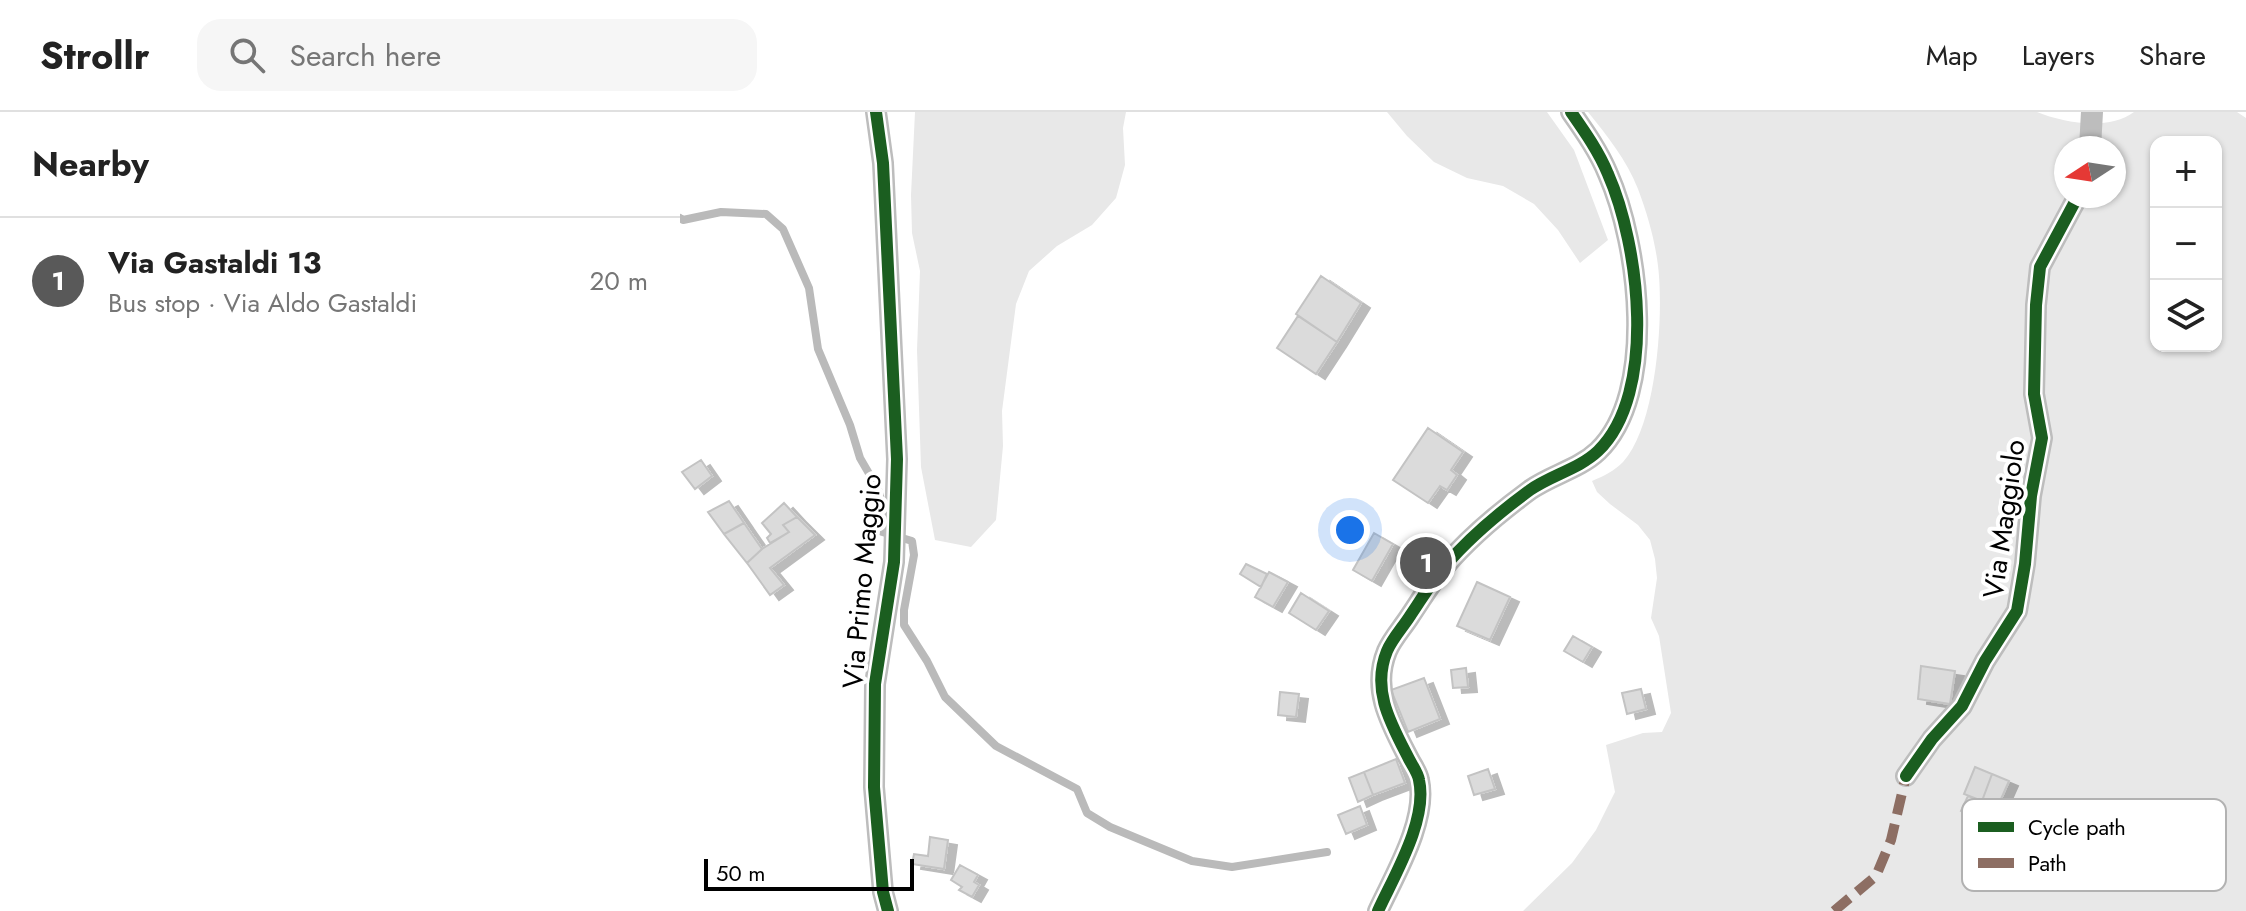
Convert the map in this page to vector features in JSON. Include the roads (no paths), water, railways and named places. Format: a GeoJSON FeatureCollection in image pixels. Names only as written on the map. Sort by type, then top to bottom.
{"type":"FeatureCollection","features":[{"type":"Feature","properties":{"kind":"street","name":"Via Primo Maggio"},"geometry":{"type":"LineString","coordinates":[[876,112],[883,163],[897,459],[894,562],[875,684],[874,787],[883,892],[888,911]]}},
{"type":"Feature","properties":{"kind":"street"},"geometry":{"type":"LineString","coordinates":[[1378,911],[1419,813],[1419,780],[1385,711],[1380,676],[1387,649],[1444,567],[1488,525],[1533,488],[1576,467],[1608,440],[1619,421],[1632,380],[1638,309],[1630,244],[1609,176],[1595,147],[1571,112]]}},
{"type":"Feature","properties":{"kind":"street"},"geometry":{"type":"LineString","coordinates":[[2091,136],[2092,112]]}},
{"type":"Feature","properties":{"kind":"street","name":"Via Maggiolo"},"geometry":{"type":"LineString","coordinates":[[1906,776],[1932,739],[1962,706],[1985,661],[2017,611],[2031,496],[2042,438],[2034,394],[2040,267],[2072,208]]}},
{"type":"Feature","properties":{"kind":"waterway"},"geometry":{"type":"LineString","coordinates":[[680,218],[683,220],[721,212],[766,214],[783,229],[809,288],[818,349],[850,425],[860,458],[878,489],[882,503],[879,531],[912,541],[914,555],[904,625],[945,697],[996,746],[1077,789],[1087,813],[1110,827],[1192,861],[1232,867],[1327,852]]}},
{"type":"Feature","properties":{"kind":"place","name":"Via Gastaldi 13"},"geometry":{"type":"Point","coordinates":[1426,563]}}]}
